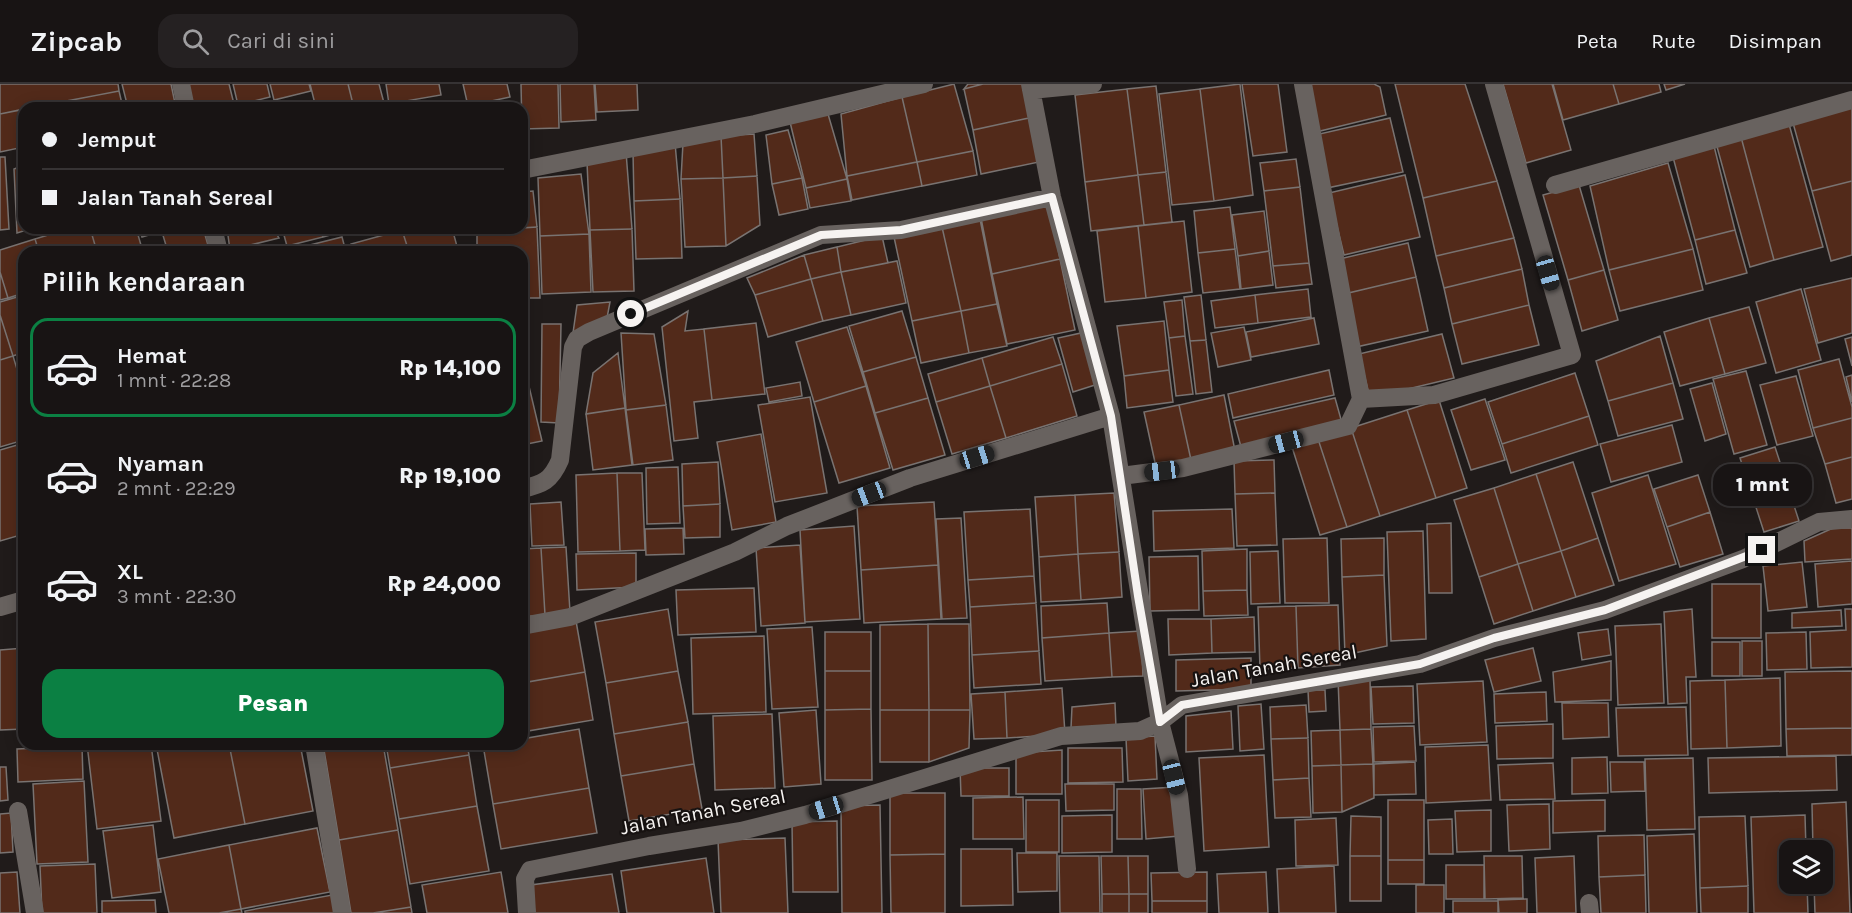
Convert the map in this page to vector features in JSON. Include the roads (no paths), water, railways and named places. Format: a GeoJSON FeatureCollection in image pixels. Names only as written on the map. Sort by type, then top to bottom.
{"type":"FeatureCollection","features":[{"type":"Feature","properties":{"kind":"street"},"geometry":{"type":"LineString","coordinates":[[181,84],[185,102]]}},
{"type":"Feature","properties":{"kind":"street"},"geometry":{"type":"LineString","coordinates":[[528,169],[755,124],[924,84]]}},
{"type":"Feature","properties":{"kind":"street"},"geometry":{"type":"LineString","coordinates":[[1093,84],[1030,87],[1052,197],[1111,416],[1138,596],[1160,722],[1179,795],[1187,868]]}},
{"type":"Feature","properties":{"kind":"street"},"geometry":{"type":"LineString","coordinates":[[1121,476],[1183,468],[1348,426],[1361,399],[1303,84]]}},
{"type":"Feature","properties":{"kind":"street"},"geometry":{"type":"LineString","coordinates":[[1361,399],[1434,396],[1572,355],[1494,84]]}},
{"type":"Feature","properties":{"kind":"street"},"geometry":{"type":"LineString","coordinates":[[1555,185],[1852,100]]}},
{"type":"Feature","properties":{"kind":"street"},"geometry":{"type":"LineString","coordinates":[[528,487],[545,483],[552,477],[560,460],[573,347],[577,339],[589,332],[821,235],[901,230],[1052,197]]}},
{"type":"Feature","properties":{"kind":"street"},"geometry":{"type":"LineString","coordinates":[[528,625],[570,617],[735,552],[787,526],[910,478],[1111,416]]}},
{"type":"Feature","properties":{"kind":"street","name":"Jalan Tanah Sereal"},"geometry":{"type":"LineString","coordinates":[[527,913],[525,879],[530,870],[649,846],[741,831],[805,815],[1061,736],[1140,731],[1160,722],[1182,705],[1420,664],[1494,638],[1605,610],[1743,559],[1819,522],[1852,519]]}},
{"type":"Feature","properties":{"kind":"street"},"geometry":{"type":"LineString","coordinates":[[0,607],[18,602]]}},
{"type":"Feature","properties":{"kind":"street"},"geometry":{"type":"LineString","coordinates":[[315,750],[342,913]]}},
{"type":"Feature","properties":{"kind":"street"},"geometry":{"type":"LineString","coordinates":[[18,811],[35,913]]}}]}
